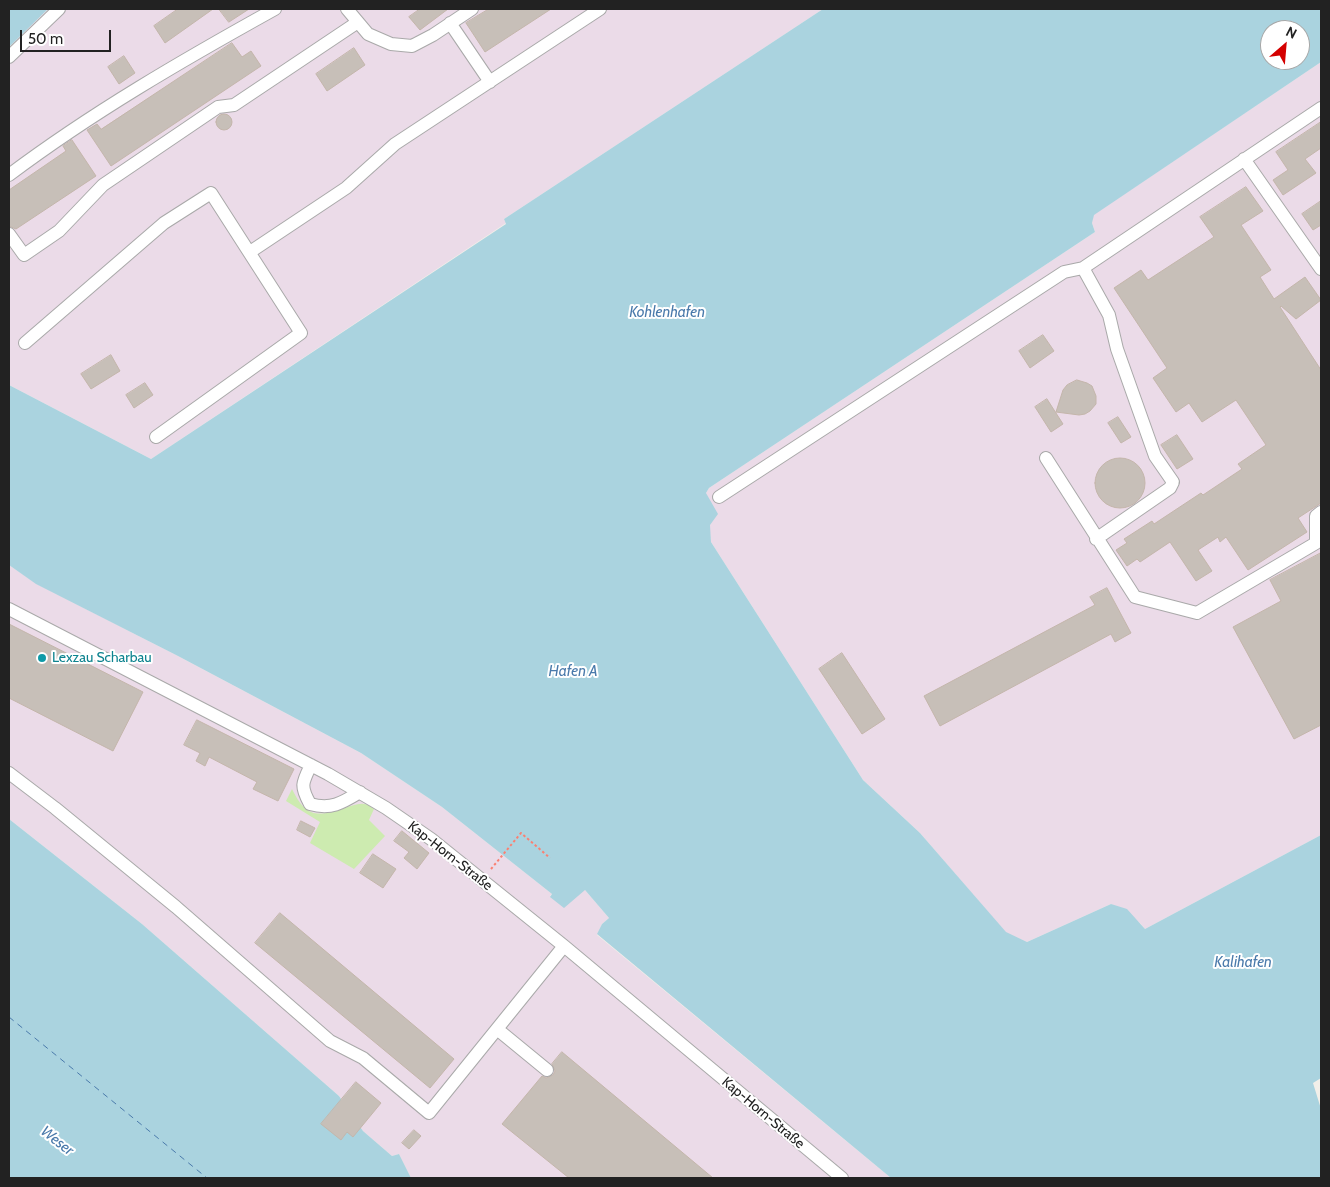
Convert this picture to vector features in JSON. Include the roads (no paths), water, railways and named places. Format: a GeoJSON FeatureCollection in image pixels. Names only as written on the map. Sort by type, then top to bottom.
{"type":"FeatureCollection","features":[{"type":"Feature","properties":{"kind":"street"},"geometry":{"type":"LineString","coordinates":[[9,57],[59,9]]}},
{"type":"Feature","properties":{"kind":"street"},"geometry":{"type":"LineString","coordinates":[[9,175],[101,110],[191,56],[275,9]]}},
{"type":"Feature","properties":{"kind":"street"},"geometry":{"type":"LineString","coordinates":[[348,9],[368,34],[390,44],[412,46],[472,9]]}},
{"type":"Feature","properties":{"kind":"street"},"geometry":{"type":"LineString","coordinates":[[250,252],[346,188],[395,144],[600,9]]}},
{"type":"Feature","properties":{"kind":"street"},"geometry":{"type":"LineString","coordinates":[[9,234],[24,255],[59,231],[104,184],[218,107],[234,105],[358,22]]}},
{"type":"Feature","properties":{"kind":"street"},"geometry":{"type":"LineString","coordinates":[[450,23],[490,82]]}},
{"type":"Feature","properties":{"kind":"street"},"geometry":{"type":"LineString","coordinates":[[718,498],[1064,272],[1084,268],[1321,108]]}},
{"type":"Feature","properties":{"kind":"street"},"geometry":{"type":"LineString","coordinates":[[1244,159],[1321,269]]}},
{"type":"Feature","properties":{"kind":"street"},"geometry":{"type":"LineString","coordinates":[[25,343],[164,223],[211,193],[301,333],[156,436]]}},
{"type":"Feature","properties":{"kind":"street"},"geometry":{"type":"LineString","coordinates":[[1084,268],[1109,315],[1117,349],[1155,456],[1173,482],[1170,488],[1096,539]]}},
{"type":"Feature","properties":{"kind":"street"},"geometry":{"type":"LineString","coordinates":[[1046,458],[1096,539],[1135,597],[1197,612],[1316,543],[1316,516],[1321,512]]}},
{"type":"Feature","properties":{"kind":"street","name":"Kap-Horn-Straße"},"geometry":{"type":"LineString","coordinates":[[9,609],[311,765],[360,792],[431,839],[564,946],[842,1178]]}},
{"type":"Feature","properties":{"kind":"street"},"geometry":{"type":"LineString","coordinates":[[311,765],[303,780],[303,793],[310,804],[323,808],[343,802],[360,792]]}},
{"type":"Feature","properties":{"kind":"street"},"geometry":{"type":"LineString","coordinates":[[9,773],[176,907],[330,1041],[363,1058],[429,1113],[564,946]]}},
{"type":"Feature","properties":{"kind":"street"},"geometry":{"type":"LineString","coordinates":[[497,1029],[547,1070]]}},
{"type":"Feature","properties":{"kind":"water"},"geometry":{"type":"Polygon","coordinates":[[[9,9],[48,9],[9,47],[9,9]]]}},
{"type":"Feature","properties":{"kind":"water"},"geometry":{"type":"Polygon","coordinates":[[[823,9],[1321,9],[1321,62],[1310,69],[1310,20],[1260,20],[1260,70],[1309,70],[1094,215],[1092,223],[1095,232],[709,488],[706,493],[718,514],[710,525],[711,542],[863,780],[920,833],[1006,932],[1027,942],[1111,904],[1127,909],[1145,929],[1321,835],[1321,1078],[1313,1083],[1321,1109],[1321,1178],[891,1178],[597,934],[602,924],[609,918],[585,890],[564,908],[550,897],[552,894],[442,807],[361,753],[178,656],[36,584],[9,565],[9,385],[151,459],[506,224],[504,219],[823,9]]]}},
{"type":"Feature","properties":{"kind":"water","name":"Weser"},"geometry":{"type":"Polygon","coordinates":[[[9,819],[142,924],[339,1096],[363,1131],[392,1156],[399,1154],[411,1178],[9,1178],[9,819]]]}},
{"type":"Feature","properties":{"kind":"place","name":"Lexzau Scharbau"},"geometry":{"type":"Point","coordinates":[42,658]}},
{"type":"Feature","properties":{"kind":"water label","name":"Kohlenhafen"},"geometry":{"type":"Point","coordinates":[667,313]}},
{"type":"Feature","properties":{"kind":"water label","name":"Hafen A"},"geometry":{"type":"Point","coordinates":[573,672]}},
{"type":"Feature","properties":{"kind":"water label","name":"Kalihafen"},"geometry":{"type":"Point","coordinates":[1243,963]}}]}
